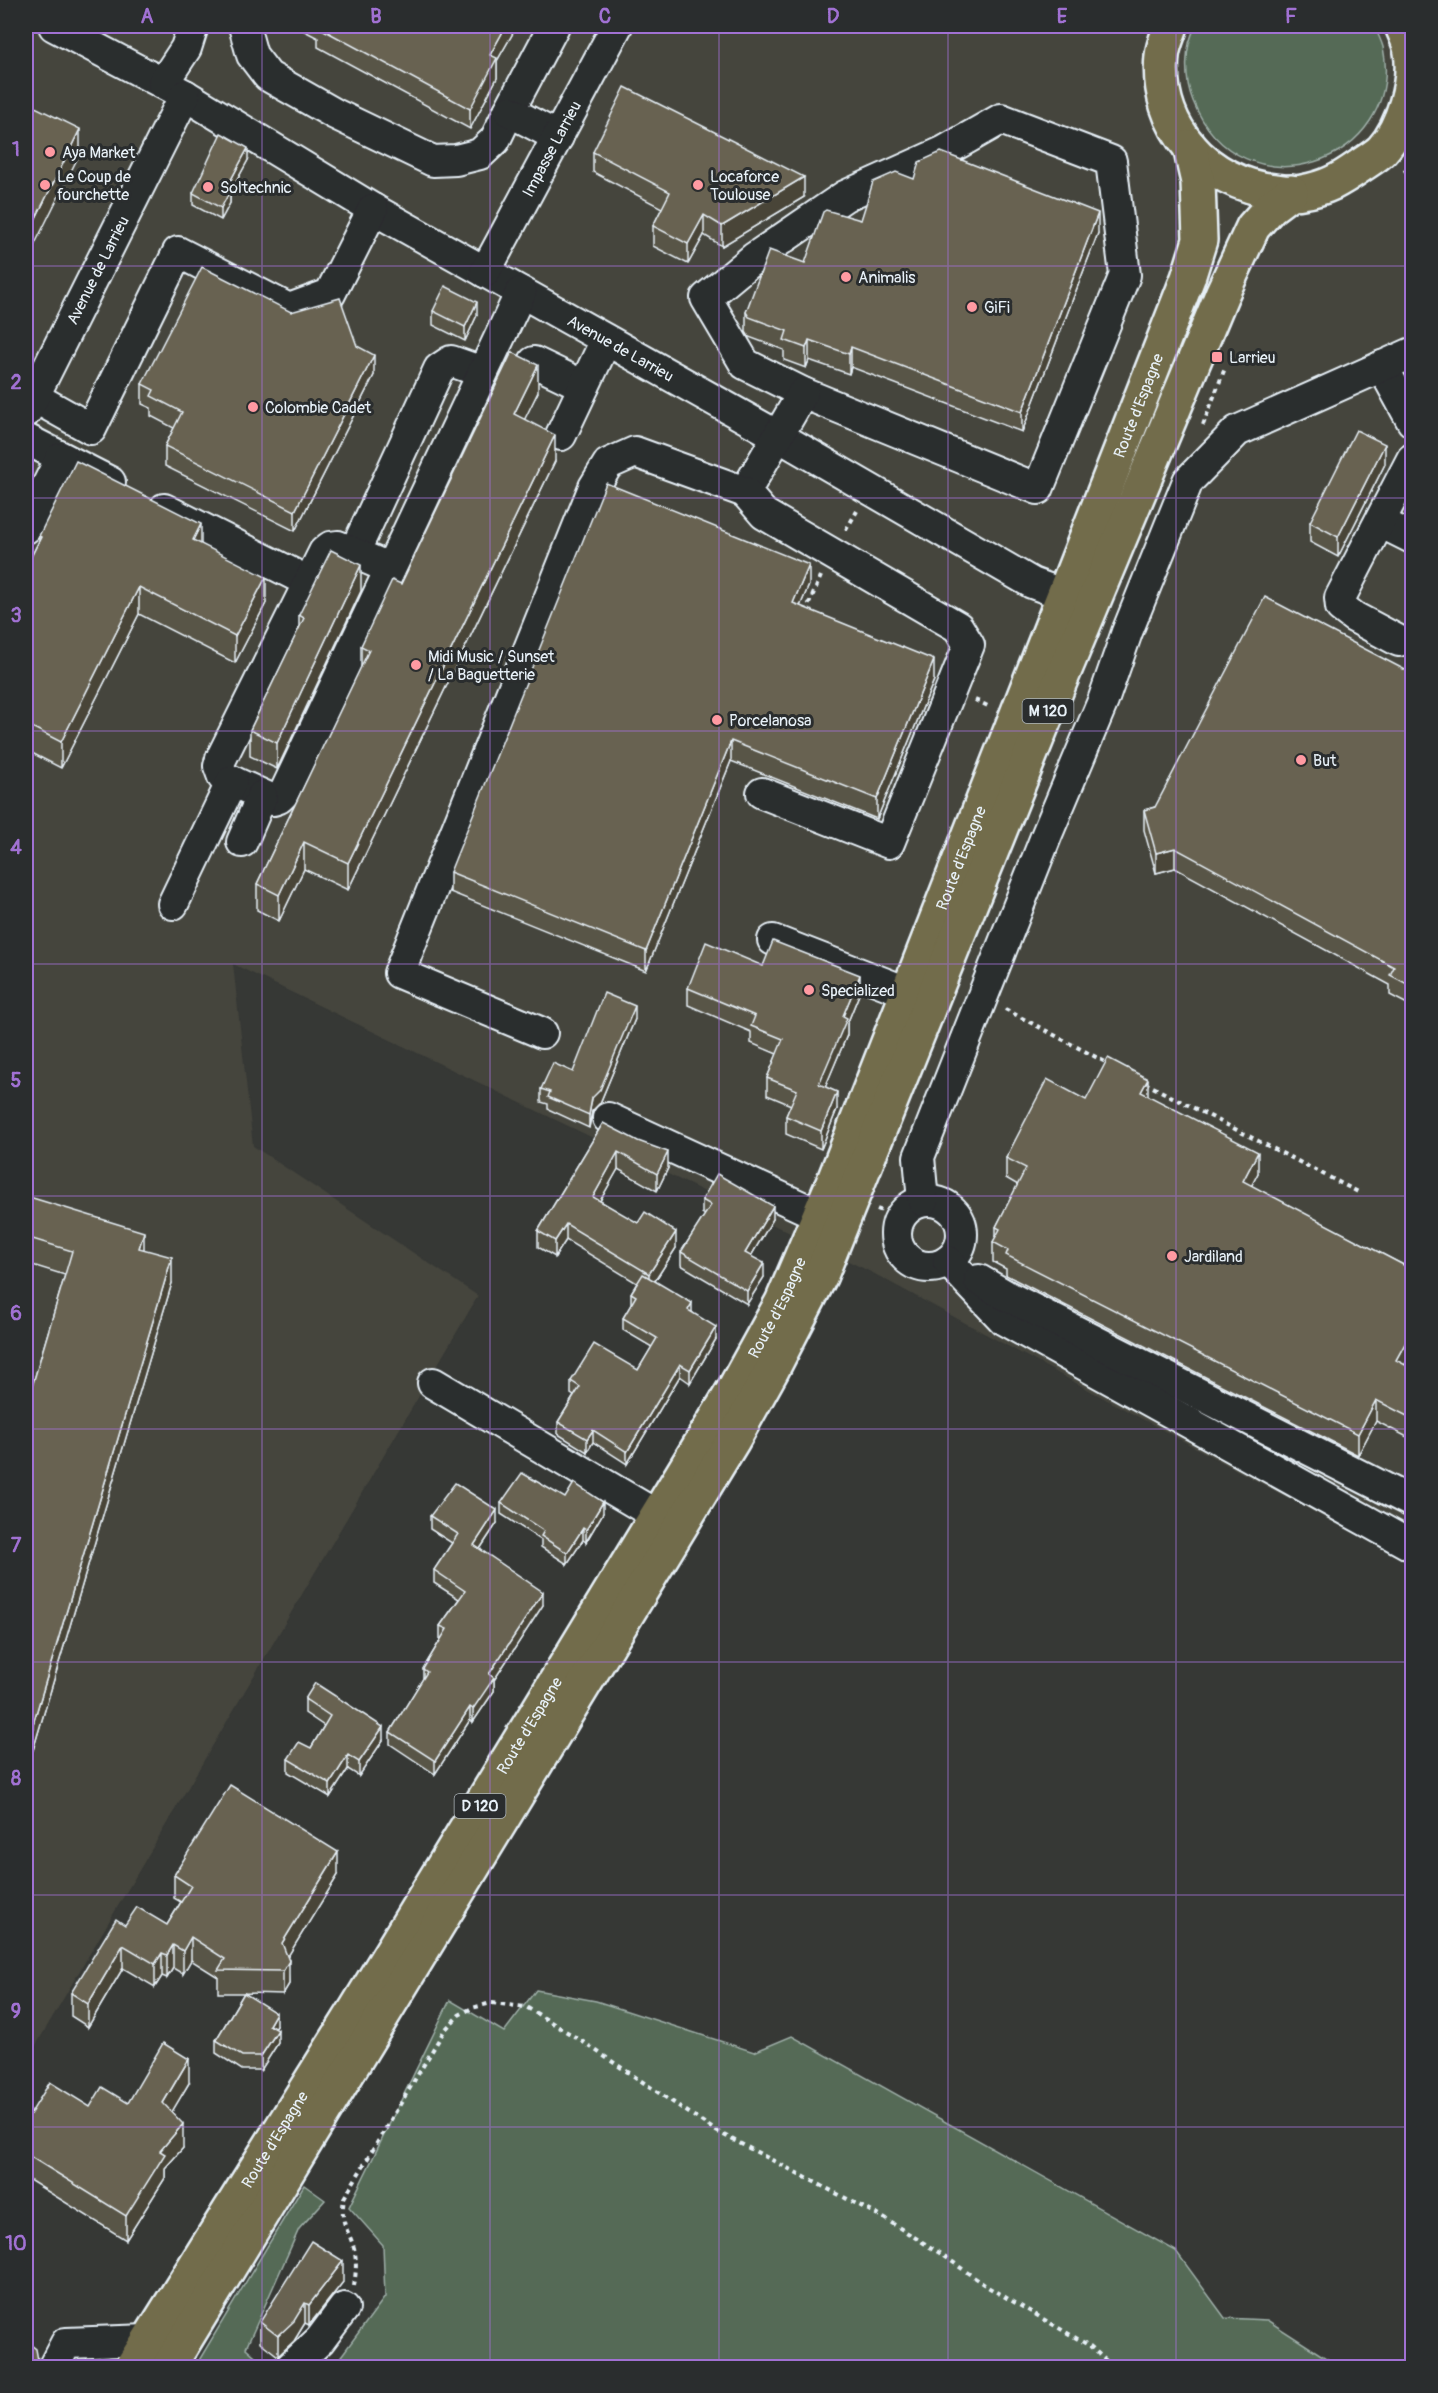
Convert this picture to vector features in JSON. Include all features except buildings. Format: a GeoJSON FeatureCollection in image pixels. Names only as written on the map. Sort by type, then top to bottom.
{"type":"FeatureCollection","features":[{"type":"Feature","properties":{"kind":"main road"},"geometry":{"type":"LineString","coordinates":[[1144,26],[1166,40],[1164,96],[1177,130],[1190,147],[1210,168],[1233,182],[1257,189],[1291,192],[1335,184],[1391,162],[1412,79],[1409,43]]}},
{"type":"Feature","properties":{"kind":"main road","name":"Route d'Espagne"},"geometry":{"type":"LineString","coordinates":[[131,2367],[356,2009],[668,1522],[772,1370],[821,1275],[821,1232],[907,992],[1062,594],[1104,497],[1188,278],[1200,240],[1198,182],[1190,147]]}},
{"type":"Feature","properties":{"kind":"main road","name":"Route d'Espagne"},"geometry":{"type":"LineString","coordinates":[[821,1232],[1059,684],[1222,294],[1253,227],[1271,207],[1291,192]]}},
{"type":"Feature","properties":{"kind":"main road","name":"Route d'Espagne"},"geometry":{"type":"LineString","coordinates":[[168,2367],[668,1522]]}},
{"type":"Feature","properties":{"kind":"street"},"geometry":{"type":"LineString","coordinates":[[174,89],[193,26]]}},
{"type":"Feature","properties":{"kind":"street"},"geometry":{"type":"LineString","coordinates":[[244,26],[252,55],[268,76],[335,114],[433,161],[456,160],[480,154],[495,140],[554,26]]}},
{"type":"Feature","properties":{"kind":"street","name":"Impasse Larrieu"},"geometry":{"type":"LineString","coordinates":[[485,272],[617,26]]}},
{"type":"Feature","properties":{"kind":"street","name":"Avenue de Larrieu"},"geometry":{"type":"LineString","coordinates":[[64,28],[174,89],[372,209],[778,436],[1032,583],[1062,594]]}},
{"type":"Feature","properties":{"kind":"street","name":"Avenue de Larrieu"},"geometry":{"type":"LineString","coordinates":[[30,404],[174,89]]}},
{"type":"Feature","properties":{"kind":"street"},"geometry":{"type":"LineString","coordinates":[[508,111],[558,136]]}},
{"type":"Feature","properties":{"kind":"street"},"geometry":{"type":"LineString","coordinates":[[1001,119],[1111,161],[1119,223],[1125,275],[1038,489],[803,393],[745,364],[706,297],[754,258],[844,196],[943,152],[1001,119]]}},
{"type":"Feature","properties":{"kind":"street"},"geometry":{"type":"LineString","coordinates":[[1391,162],[1413,139]]}},
{"type":"Feature","properties":{"kind":"street"},"geometry":{"type":"LineString","coordinates":[[943,152],[976,166]]}},
{"type":"Feature","properties":{"kind":"street"},"geometry":{"type":"LineString","coordinates":[[30,404],[91,429],[178,252],[289,309],[330,294],[372,209]]}},
{"type":"Feature","properties":{"kind":"street"},"geometry":{"type":"LineString","coordinates":[[1086,210],[1119,223]]}},
{"type":"Feature","properties":{"kind":"street"},"geometry":{"type":"LineString","coordinates":[[389,568],[355,551],[338,546],[330,547],[324,552],[221,759],[220,772],[223,777],[273,800],[285,792],[521,292]]}},
{"type":"Feature","properties":{"kind":"street"},"geometry":{"type":"LineString","coordinates":[[561,435],[606,340]]}},
{"type":"Feature","properties":{"kind":"street"},"geometry":{"type":"LineString","coordinates":[[899,1209],[936,1201],[948,1206],[957,1215],[962,1227],[962,1240],[957,1252],[948,1261],[934,1267],[920,1266],[906,1259],[898,1247],[895,1232],[899,1209],[1047,834],[1103,701],[1127,632],[1188,481],[1237,431],[1413,353]]}},
{"type":"Feature","properties":{"kind":"street"},"geometry":{"type":"LineString","coordinates":[[355,551],[444,364],[451,361],[459,362],[482,372]]}},
{"type":"Feature","properties":{"kind":"street"},"geometry":{"type":"LineString","coordinates":[[534,362],[584,386]]}},
{"type":"Feature","properties":{"kind":"street"},"geometry":{"type":"LineString","coordinates":[[1382,366],[1413,421]]}},
{"type":"Feature","properties":{"kind":"street"},"geometry":{"type":"LineString","coordinates":[[745,492],[803,393]]}},
{"type":"Feature","properties":{"kind":"street"},"geometry":{"type":"LineString","coordinates":[[26,439],[309,582]]}},
{"type":"Feature","properties":{"kind":"street"},"geometry":{"type":"LineString","coordinates":[[406,440],[443,454]]}},
{"type":"Feature","properties":{"kind":"street"},"geometry":{"type":"LineString","coordinates":[[542,1033],[399,973],[594,487],[608,464],[635,452],[745,492],[764,514],[958,627],[969,645],[889,843],[762,793]]}},
{"type":"Feature","properties":{"kind":"street"},"geometry":{"type":"LineString","coordinates":[[26,528],[61,458]]}},
{"type":"Feature","properties":{"kind":"street"},"geometry":{"type":"LineString","coordinates":[[1399,641],[1354,618],[1341,607],[1340,598],[1413,459]]}},
{"type":"Feature","properties":{"kind":"street"},"geometry":{"type":"LineString","coordinates":[[1380,522],[1413,538]]}},
{"type":"Feature","properties":{"kind":"street"},"geometry":{"type":"LineString","coordinates":[[173,904],[232,781]]}},
{"type":"Feature","properties":{"kind":"street"},"geometry":{"type":"LineString","coordinates":[[242,842],[262,796]]}},
{"type":"Feature","properties":{"kind":"street"},"geometry":{"type":"LineString","coordinates":[[773,939],[907,992]]}},
{"type":"Feature","properties":{"kind":"street"},"geometry":{"type":"LineString","coordinates":[[608,1118],[821,1232]]}},
{"type":"Feature","properties":{"kind":"street"},"geometry":{"type":"LineString","coordinates":[[948,1261],[1005,1295],[1413,1502]]}},
{"type":"Feature","properties":{"kind":"street"},"geometry":{"type":"LineString","coordinates":[[948,1261],[1004,1320],[1413,1546]]}},
{"type":"Feature","properties":{"kind":"street"},"geometry":{"type":"LineString","coordinates":[[433,1383],[668,1522]]}},
{"type":"Feature","properties":{"kind":"street"},"geometry":{"type":"LineString","coordinates":[[290,2367],[320,2340],[344,2308]]}},
{"type":"Feature","properties":{"kind":"street"},"geometry":{"type":"LineString","coordinates":[[53,2367],[66,2343],[148,2340]]}},
{"type":"Feature","properties":{"kind":"path"},"geometry":{"type":"LineString","coordinates":[[1391,162],[1413,166]]}},
{"type":"Feature","properties":{"kind":"path"},"geometry":{"type":"LineString","coordinates":[[1202,430],[1226,365]]}},
{"type":"Feature","properties":{"kind":"path"},"geometry":{"type":"LineString","coordinates":[[802,621],[831,553],[858,511]]}},
{"type":"Feature","properties":{"kind":"path"},"geometry":{"type":"LineString","coordinates":[[951,689],[992,707]]}},
{"type":"Feature","properties":{"kind":"path"},"geometry":{"type":"LineString","coordinates":[[1004,1002],[1005,1011],[1119,1070]]}},
{"type":"Feature","properties":{"kind":"path"},"geometry":{"type":"LineString","coordinates":[[1140,1080],[1360,1193]]}},
{"type":"Feature","properties":{"kind":"path"},"geometry":{"type":"LineString","coordinates":[[344,2308],[354,2288],[357,2265],[342,2215],[344,2198],[444,2031],[459,2015],[472,2008],[490,2003],[508,2004],[526,2007],[577,2038],[717,2132],[882,2217],[943,2255],[986,2286],[1090,2346],[1114,2367]]}},
{"type":"Feature","properties":{"kind":"shaded area"},"geometry":{"type":"Polygon","coordinates":[[[26,26],[1412,26],[1412,1565],[873,1273],[233,964],[253,1146],[478,1296],[26,2062],[26,26]]]}},
{"type":"Feature","properties":{"kind":"green space"},"geometry":{"type":"Polygon","coordinates":[[[1196,26],[1374,26],[1383,47],[1384,87],[1370,121],[1346,146],[1315,162],[1280,166],[1246,159],[1216,137],[1193,101],[1188,83],[1187,53],[1196,26]]]}},
{"type":"Feature","properties":{"kind":"green space"},"geometry":{"type":"Polygon","coordinates":[[[536,1990],[596,2001],[754,2052],[792,2036],[1176,2251],[1225,2318],[1267,2320],[1340,2367],[333,2367],[385,2297],[383,2245],[349,2207],[450,2000],[504,2032],[536,1990]]]}},
{"type":"Feature","properties":{"kind":"green space"},"geometry":{"type":"Polygon","coordinates":[[[304,2185],[325,2200],[299,2229],[246,2348],[268,2367],[195,2367],[304,2185]]]}},
{"type":"Feature","properties":{"kind":"place","name":"Aya Market"},"geometry":{"type":"Point","coordinates":[50,152]}},
{"type":"Feature","properties":{"kind":"place","name":"Le Coup de fourchette"},"geometry":{"type":"Point","coordinates":[45,185]}},
{"type":"Feature","properties":{"kind":"place","name":"Locaforce Toulouse"},"geometry":{"type":"Point","coordinates":[698,185]}},
{"type":"Feature","properties":{"kind":"place","name":"Soltechnic"},"geometry":{"type":"Point","coordinates":[208,187]}},
{"type":"Feature","properties":{"kind":"place","name":"Animalis"},"geometry":{"type":"Point","coordinates":[846,277]}},
{"type":"Feature","properties":{"kind":"place","name":"GiFi"},"geometry":{"type":"Point","coordinates":[972,307]}},
{"type":"Feature","properties":{"kind":"place","name":"Larrieu"},"geometry":{"type":"Point","coordinates":[1217,357]}},
{"type":"Feature","properties":{"kind":"place","name":"Colombie Cadet"},"geometry":{"type":"Point","coordinates":[253,407]}},
{"type":"Feature","properties":{"kind":"place","name":"Midi Music / Sunset / La Baguetterie"},"geometry":{"type":"Point","coordinates":[416,665]}},
{"type":"Feature","properties":{"kind":"place","name":"Porcelanosa"},"geometry":{"type":"Point","coordinates":[717,720]}},
{"type":"Feature","properties":{"kind":"place","name":"But"},"geometry":{"type":"Point","coordinates":[1301,760]}},
{"type":"Feature","properties":{"kind":"place","name":"Specialized"},"geometry":{"type":"Point","coordinates":[809,990]}},
{"type":"Feature","properties":{"kind":"place","name":"Jardiland"},"geometry":{"type":"Point","coordinates":[1172,1256]}}]}
